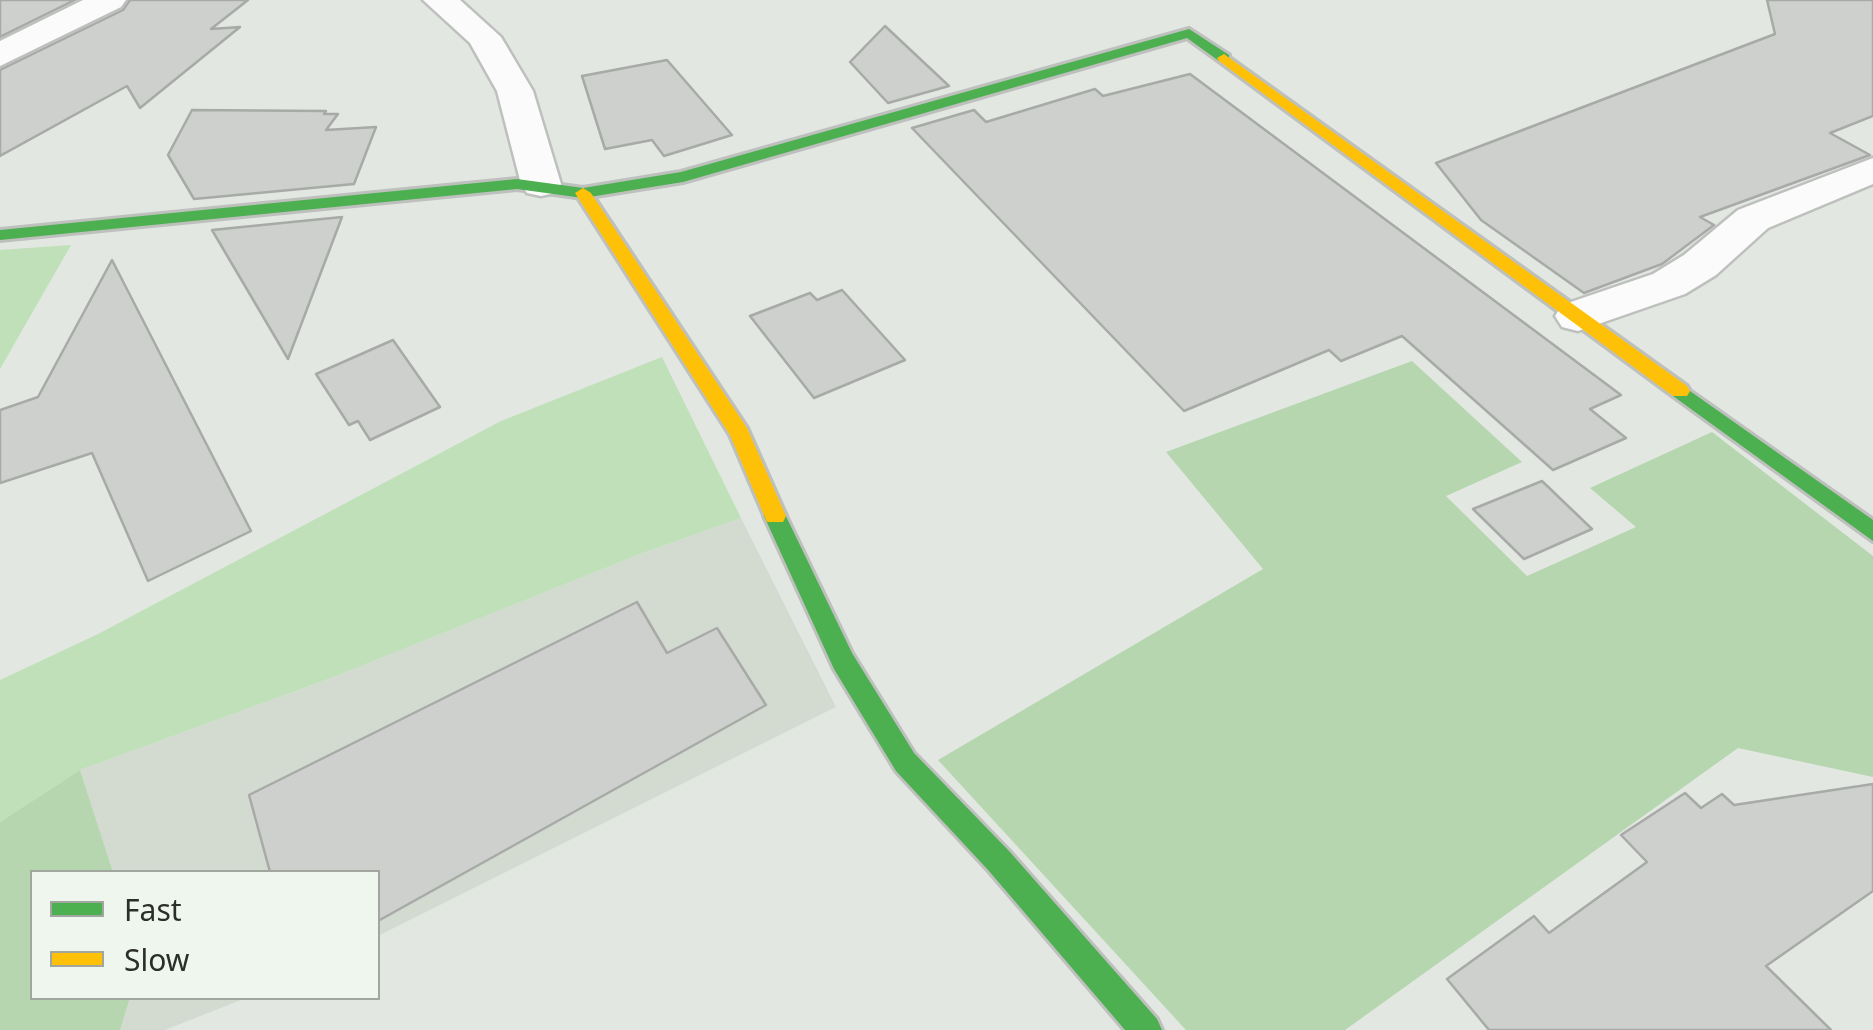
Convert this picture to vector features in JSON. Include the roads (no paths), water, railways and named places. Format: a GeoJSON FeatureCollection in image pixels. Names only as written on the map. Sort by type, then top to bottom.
{"type":"FeatureCollection","features":[{"type":"Feature","properties":{"kind":"street"},"geometry":{"type":"LineString","coordinates":[[0,55],[109,0]]}},
{"type":"Feature","properties":{"kind":"street"},"geometry":{"type":"LineString","coordinates":[[440,0],[484,37],[515,91],[541,184]]}},
{"type":"Feature","properties":{"kind":"street"},"geometry":{"type":"LineString","coordinates":[[0,235],[541,184],[583,193],[684,177],[1189,32],[1873,532]]}},
{"type":"Feature","properties":{"kind":"street"},"geometry":{"type":"LineString","coordinates":[[1578,316],[1669,284],[1700,265],[1753,218],[1873,170]]}},
{"type":"Feature","properties":{"kind":"street"},"geometry":{"type":"LineString","coordinates":[[583,193],[740,433],[791,554],[844,661],[905,762],[999,860],[1146,1030]]}}]}
